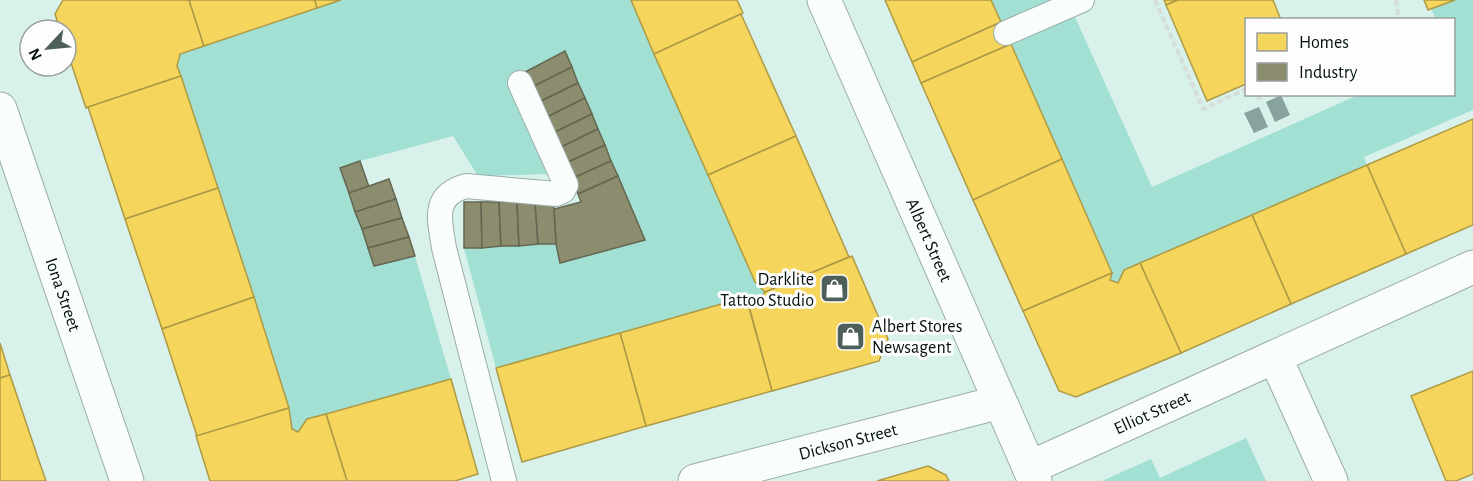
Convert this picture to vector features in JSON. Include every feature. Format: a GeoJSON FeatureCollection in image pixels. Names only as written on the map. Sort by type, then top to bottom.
{"type":"FeatureCollection","features":[{"type":"Feature","properties":{"kind":"street","name":"Albert Street"},"geometry":{"type":"LineString","coordinates":[[824,0],[1032,475]]}},
{"type":"Feature","properties":{"kind":"street","name":"Iona Street"},"geometry":{"type":"LineString","coordinates":[[0,109],[127,481]]}},
{"type":"Feature","properties":{"kind":"street","name":"Elliot Street"},"geometry":{"type":"LineString","coordinates":[[1032,475],[1275,357],[1473,267]]}},
{"type":"Feature","properties":{"kind":"street"},"geometry":{"type":"LineString","coordinates":[[1275,357],[1331,481]]}},
{"type":"Feature","properties":{"kind":"street","name":"Dickson Street"},"geometry":{"type":"LineString","coordinates":[[695,481],[1000,402]]}},
{"type":"Feature","properties":{"kind":"lane"},"geometry":{"type":"LineString","coordinates":[[1006,33],[1082,0]]}},
{"type":"Feature","properties":{"kind":"lane"},"geometry":{"type":"LineString","coordinates":[[504,481],[444,248],[439,213],[446,196],[466,186],[556,194],[563,191],[566,185],[520,83]]}},
{"type":"Feature","properties":{"kind":"path"},"geometry":{"type":"LineString","coordinates":[[1155,0],[1203,109],[1245,90]]}},
{"type":"Feature","properties":{"kind":"path"},"geometry":{"type":"LineString","coordinates":[[1396,0],[1399,18]]}},
{"type":"Feature","properties":{"kind":"path"},"geometry":{"type":"LineString","coordinates":[[1259,96],[1260,100]]}},
{"type":"Feature","properties":{"kind":"green space"},"geometry":{"type":"Polygon","coordinates":[[[341,0],[631,0],[755,282],[765,292],[758,302],[749,306],[746,297],[496,368],[464,248],[556,244],[560,262],[645,240],[564,51],[523,73],[551,174],[478,176],[453,136],[340,168],[374,266],[415,256],[451,379],[307,419],[298,432],[292,429],[289,408],[177,66],[180,54],[341,0]]]}},
{"type":"Feature","properties":{"kind":"green space"},"geometry":{"type":"Polygon","coordinates":[[[991,0],[1051,0],[1001,22],[991,0]]]}},
{"type":"Feature","properties":{"kind":"green space"},"geometry":{"type":"Polygon","coordinates":[[[1455,0],[1473,0],[1473,110],[1364,157],[1367,165],[1124,270],[1118,283],[1110,280],[1112,272],[1011,44],[1075,17],[1152,187],[1356,96],[1455,96],[1455,18],[1436,18],[1431,9],[1455,0]]]}},
{"type":"Feature","properties":{"kind":"green space"},"geometry":{"type":"Polygon","coordinates":[[[1246,438],[1266,481],[1102,481],[1151,459],[1160,478],[1246,438]]]}},
{"type":"Feature","properties":{"kind":"building: Homes"},"geometry":{"type":"Polygon","coordinates":[[[63,0],[189,0],[204,46],[180,54],[177,66],[181,76],[86,108],[76,78],[78,78],[78,18],[56,18],[55,14],[63,0]]]}},
{"type":"Feature","properties":{"kind":"building: Homes"},"geometry":{"type":"Polygon","coordinates":[[[189,0],[315,0],[317,8],[204,46],[189,0]]]}},
{"type":"Feature","properties":{"kind":"building: Homes"},"geometry":{"type":"Polygon","coordinates":[[[315,0],[341,0],[317,8],[315,0]]]}},
{"type":"Feature","properties":{"kind":"building: Homes"},"geometry":{"type":"Polygon","coordinates":[[[631,0],[737,0],[743,13],[654,54],[631,0]]]}},
{"type":"Feature","properties":{"kind":"building: Homes"},"geometry":{"type":"Polygon","coordinates":[[[885,0],[991,0],[1001,22],[912,62],[885,0]]]}},
{"type":"Feature","properties":{"kind":"building: Homes"},"geometry":{"type":"Polygon","coordinates":[[[1164,0],[1178,0],[1166,5],[1164,0]]]}},
{"type":"Feature","properties":{"kind":"building: Homes"},"geometry":{"type":"Polygon","coordinates":[[[1178,0],[1273,0],[1280,18],[1245,18],[1245,84],[1207,101],[1166,5],[1178,0]]]}},
{"type":"Feature","properties":{"kind":"building: Homes"},"geometry":{"type":"Polygon","coordinates":[[[1424,0],[1455,0],[1428,10],[1424,0]]]}},
{"type":"Feature","properties":{"kind":"building: Homes"},"geometry":{"type":"Polygon","coordinates":[[[741,14],[796,136],[708,175],[654,54],[741,14]]]}},
{"type":"Feature","properties":{"kind":"building: Homes"},"geometry":{"type":"Polygon","coordinates":[[[1001,22],[1011,44],[921,83],[912,62],[1001,22]]]}},
{"type":"Feature","properties":{"kind":"building: Homes"},"geometry":{"type":"Polygon","coordinates":[[[1011,44],[1062,159],[973,200],[921,83],[1011,44]]]}},
{"type":"Feature","properties":{"kind":"building: Homes"},"geometry":{"type":"Polygon","coordinates":[[[181,76],[218,188],[125,219],[88,107],[181,76]]]}},
{"type":"Feature","properties":{"kind":"building: Homes"},"geometry":{"type":"Polygon","coordinates":[[[1473,119],[1473,225],[1406,254],[1367,165],[1473,119]]]}},
{"type":"Feature","properties":{"kind":"building: Homes"},"geometry":{"type":"Polygon","coordinates":[[[796,136],[849,257],[765,292],[755,282],[708,175],[796,136]]]}},
{"type":"Feature","properties":{"kind":"building: Homes"},"geometry":{"type":"Polygon","coordinates":[[[1062,159],[1112,273],[1023,311],[973,200],[1062,159]]]}},
{"type":"Feature","properties":{"kind":"building: Homes"},"geometry":{"type":"Polygon","coordinates":[[[1367,165],[1406,254],[1291,304],[1252,215],[1367,165]]]}},
{"type":"Feature","properties":{"kind":"building: Homes"},"geometry":{"type":"Polygon","coordinates":[[[218,188],[254,297],[162,329],[125,219],[218,188]]]}},
{"type":"Feature","properties":{"kind":"building: Homes"},"geometry":{"type":"Polygon","coordinates":[[[1252,215],[1291,304],[1181,353],[1140,263],[1252,215]]]}},
{"type":"Feature","properties":{"kind":"building: Homes"},"geometry":{"type":"Polygon","coordinates":[[[852,256],[888,339],[879,361],[772,391],[749,306],[758,302],[765,292],[852,256]]]}},
{"type":"Feature","properties":{"kind":"building: Homes"},"geometry":{"type":"Polygon","coordinates":[[[1140,263],[1181,353],[1076,397],[1059,391],[1023,311],[1112,273],[1110,280],[1118,283],[1124,270],[1140,263]]]}},
{"type":"Feature","properties":{"kind":"building: Homes"},"geometry":{"type":"Polygon","coordinates":[[[254,297],[289,408],[197,436],[162,329],[254,297]]]}},
{"type":"Feature","properties":{"kind":"building: Homes"},"geometry":{"type":"Polygon","coordinates":[[[746,297],[772,391],[646,426],[620,333],[746,297]]]}},
{"type":"Feature","properties":{"kind":"building: Homes"},"geometry":{"type":"Polygon","coordinates":[[[620,333],[646,426],[522,462],[496,368],[620,333]]]}},
{"type":"Feature","properties":{"kind":"building: Homes"},"geometry":{"type":"Polygon","coordinates":[[[0,343],[10,375],[0,378],[0,343]]]}},
{"type":"Feature","properties":{"kind":"building: Homes"},"geometry":{"type":"Polygon","coordinates":[[[1473,371],[1473,474],[1456,481],[1446,481],[1411,396],[1473,371]]]}},
{"type":"Feature","properties":{"kind":"building: Homes"},"geometry":{"type":"Polygon","coordinates":[[[10,375],[46,481],[0,481],[0,378],[10,375]]]}},
{"type":"Feature","properties":{"kind":"building: Homes"},"geometry":{"type":"Polygon","coordinates":[[[451,379],[478,474],[455,481],[347,481],[326,414],[451,379]]]}},
{"type":"Feature","properties":{"kind":"building: Homes"},"geometry":{"type":"Polygon","coordinates":[[[289,408],[292,429],[298,432],[307,419],[326,414],[347,481],[210,481],[196,436],[289,408]]]}},
{"type":"Feature","properties":{"kind":"building: Homes"},"geometry":{"type":"Polygon","coordinates":[[[928,466],[946,475],[949,481],[877,481],[928,466]]]}},
{"type":"Feature","properties":{"kind":"building: Industry"},"geometry":{"type":"Polygon","coordinates":[[[565,51],[572,67],[530,88],[523,73],[565,51]]]}},
{"type":"Feature","properties":{"kind":"building: Industry"},"geometry":{"type":"Polygon","coordinates":[[[572,67],[578,83],[537,103],[530,88],[572,67]]]}},
{"type":"Feature","properties":{"kind":"building: Industry"},"geometry":{"type":"Polygon","coordinates":[[[578,83],[585,98],[543,119],[537,103],[578,83]]]}},
{"type":"Feature","properties":{"kind":"building: Industry"},"geometry":{"type":"Polygon","coordinates":[[[585,98],[592,114],[551,134],[543,119],[585,98]]]}},
{"type":"Feature","properties":{"kind":"building: Industry"},"geometry":{"type":"Polygon","coordinates":[[[592,114],[598,129],[557,149],[551,134],[592,114]]]}},
{"type":"Feature","properties":{"kind":"building: Industry"},"geometry":{"type":"Polygon","coordinates":[[[598,129],[605,145],[564,164],[557,149],[598,129]]]}},
{"type":"Feature","properties":{"kind":"building: Industry"},"geometry":{"type":"Polygon","coordinates":[[[605,145],[611,161],[571,179],[564,164],[605,145]]]}},
{"type":"Feature","properties":{"kind":"building: Industry"},"geometry":{"type":"Polygon","coordinates":[[[360,161],[369,187],[349,193],[340,168],[360,161]]]}},
{"type":"Feature","properties":{"kind":"building: Industry"},"geometry":{"type":"Polygon","coordinates":[[[611,161],[618,176],[578,194],[571,179],[611,161]]]}},
{"type":"Feature","properties":{"kind":"building: Industry"},"geometry":{"type":"Polygon","coordinates":[[[618,176],[645,240],[560,263],[556,244],[554,209],[581,202],[578,194],[618,176]]]}},
{"type":"Feature","properties":{"kind":"building: Industry"},"geometry":{"type":"Polygon","coordinates":[[[389,179],[396,199],[355,212],[349,193],[389,179]]]}},
{"type":"Feature","properties":{"kind":"building: Industry"},"geometry":{"type":"Polygon","coordinates":[[[396,199],[402,218],[362,229],[355,212],[396,199]]]}},
{"type":"Feature","properties":{"kind":"building: Industry"},"geometry":{"type":"Polygon","coordinates":[[[464,202],[481,202],[482,248],[464,248],[464,202]]]}},
{"type":"Feature","properties":{"kind":"building: Industry"},"geometry":{"type":"Polygon","coordinates":[[[481,202],[499,202],[501,246],[482,248],[481,202]]]}},
{"type":"Feature","properties":{"kind":"building: Industry"},"geometry":{"type":"Polygon","coordinates":[[[499,202],[517,202],[519,246],[501,246],[499,202]]]}},
{"type":"Feature","properties":{"kind":"building: Industry"},"geometry":{"type":"Polygon","coordinates":[[[517,202],[535,202],[538,244],[519,246],[517,202]]]}},
{"type":"Feature","properties":{"kind":"building: Industry"},"geometry":{"type":"Polygon","coordinates":[[[535,202],[553,202],[556,244],[538,244],[535,202]]]}},
{"type":"Feature","properties":{"kind":"building: Industry"},"geometry":{"type":"Polygon","coordinates":[[[402,218],[409,237],[368,248],[362,229],[402,218]]]}},
{"type":"Feature","properties":{"kind":"building: Industry"},"geometry":{"type":"Polygon","coordinates":[[[409,237],[415,256],[374,266],[368,248],[409,237]]]}},
{"type":"Feature","properties":{"kind":"building: Other"},"geometry":{"type":"Polygon","coordinates":[[[1281,96],[1290,115],[1275,122],[1266,102],[1281,96]]]}},
{"type":"Feature","properties":{"kind":"building: Other"},"geometry":{"type":"Polygon","coordinates":[[[1259,107],[1268,127],[1254,133],[1244,113],[1259,107]]]}},
{"type":"Feature","properties":{"kind":"place","name":"Darklite Tattoo Studio"},"geometry":{"type":"Point","coordinates":[835,289]}},
{"type":"Feature","properties":{"kind":"place","name":"Albert Stores Newsagent"},"geometry":{"type":"Point","coordinates":[851,336]}}]}
